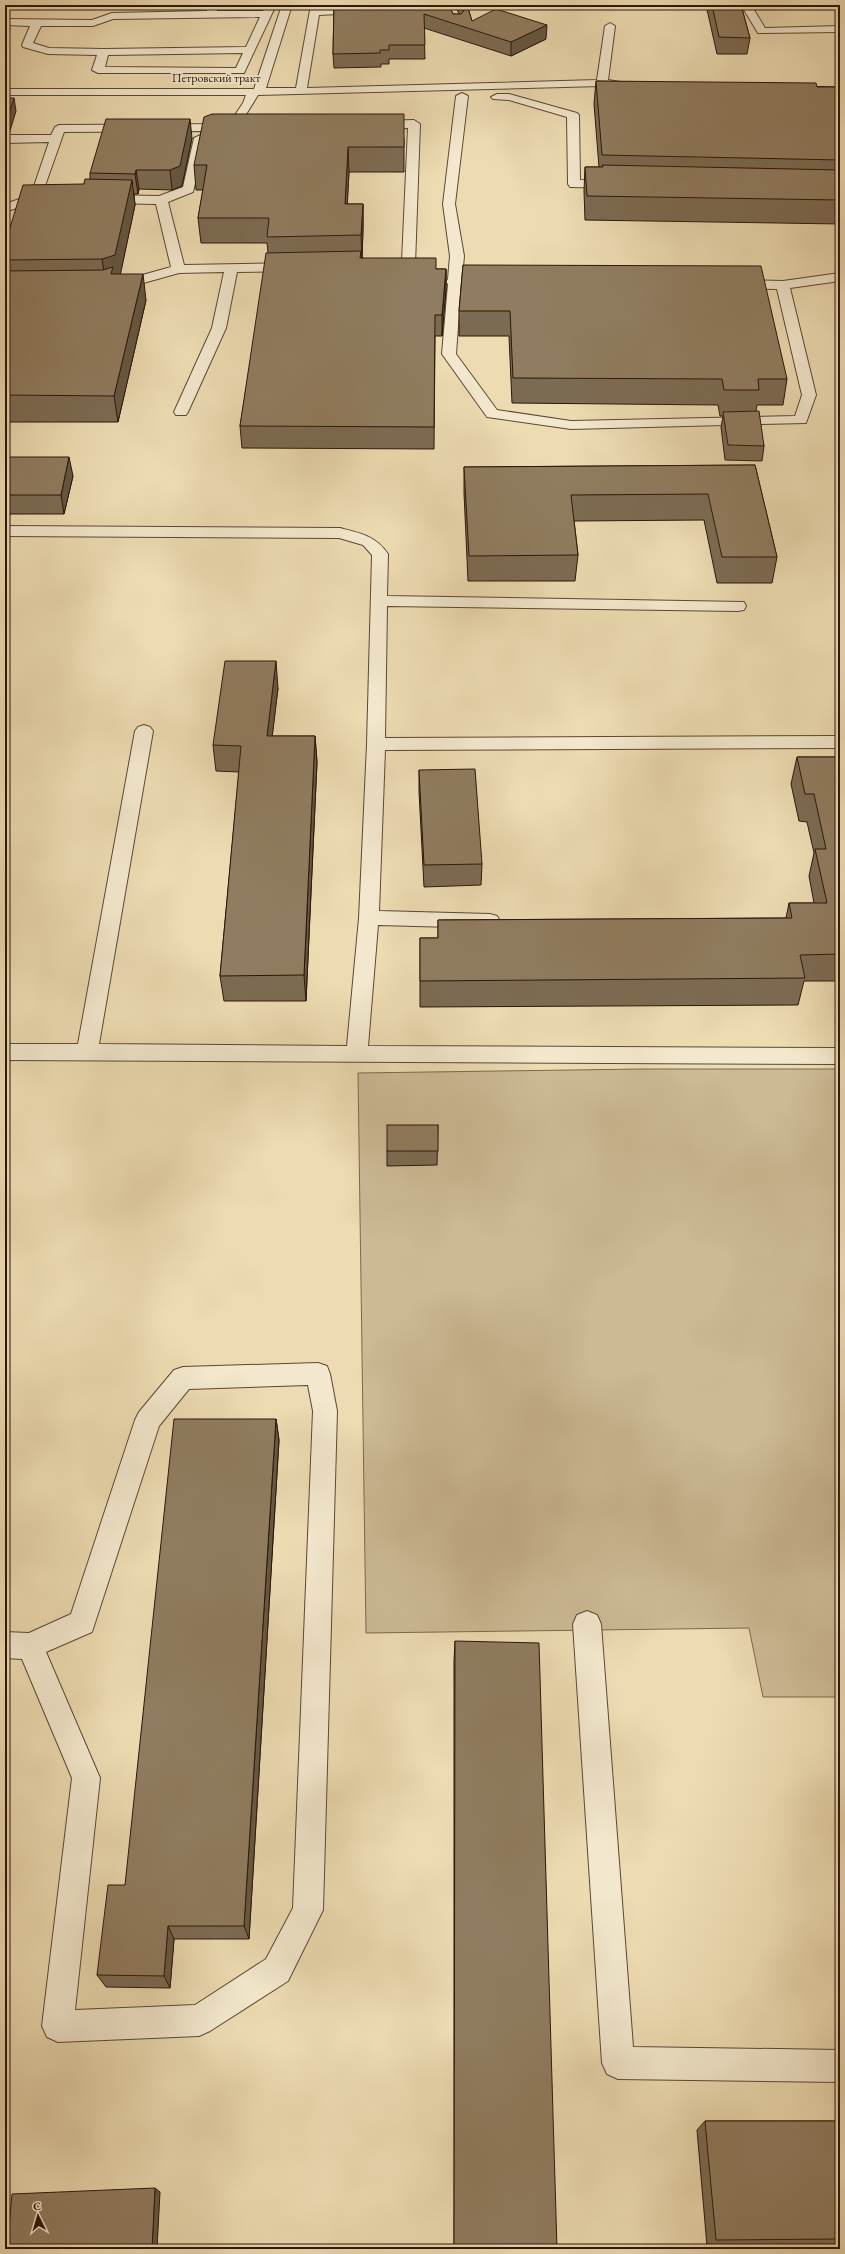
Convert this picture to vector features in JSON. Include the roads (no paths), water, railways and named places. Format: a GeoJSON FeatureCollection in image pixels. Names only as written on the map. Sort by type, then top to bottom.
{"type":"FeatureCollection","features":[{"type":"Feature","properties":{"kind":"street"},"geometry":{"type":"LineString","coordinates":[[91,198],[161,200],[189,189],[200,138],[232,127],[249,103],[256,91],[287,5]]}},
{"type":"Feature","properties":{"kind":"street"},"geometry":{"type":"LineString","coordinates":[[301,90],[314,12],[376,9],[390,5]]}},
{"type":"Feature","properties":{"kind":"street"},"geometry":{"type":"LineString","coordinates":[[746,5],[762,31],[840,29]]}},
{"type":"Feature","properties":{"kind":"street"},"geometry":{"type":"LineString","coordinates":[[5,22],[93,23],[112,16],[212,9],[269,9],[240,71],[98,70],[104,52]]}},
{"type":"Feature","properties":{"kind":"street"},"geometry":{"type":"LineString","coordinates":[[37,22],[27,45],[48,51],[104,52],[250,50]]}},
{"type":"Feature","properties":{"kind":"street"},"geometry":{"type":"LineString","coordinates":[[602,83],[610,26]]}},
{"type":"Feature","properties":{"kind":"street","name":"Петровский тракт"},"geometry":{"type":"LineString","coordinates":[[5,92],[336,90],[503,87],[602,83],[634,88]]}},
{"type":"Feature","properties":{"kind":"street"},"geometry":{"type":"LineString","coordinates":[[336,90],[509,97],[573,114],[574,184],[629,185]]}},
{"type":"Feature","properties":{"kind":"street"},"geometry":{"type":"LineString","coordinates":[[462,96],[449,204],[457,256],[453,282],[448,354],[492,414],[571,426],[801,420],[809,395],[783,285]]}},
{"type":"Feature","properties":{"kind":"street"},"geometry":{"type":"LineString","coordinates":[[359,125],[414,124],[408,265],[369,266]]}},
{"type":"Feature","properties":{"kind":"street"},"geometry":{"type":"LineString","coordinates":[[36,197],[59,129],[248,126]]}},
{"type":"Feature","properties":{"kind":"street"},"geometry":{"type":"LineString","coordinates":[[5,139],[56,138]]}},
{"type":"Feature","properties":{"kind":"street"},"geometry":{"type":"LineString","coordinates":[[5,208],[36,197],[51,198]]}},
{"type":"Feature","properties":{"kind":"street"},"geometry":{"type":"LineString","coordinates":[[161,200],[178,269]]}},
{"type":"Feature","properties":{"kind":"street"},"geometry":{"type":"LineString","coordinates":[[99,290],[107,290],[178,269],[308,267]]}},
{"type":"Feature","properties":{"kind":"street"},"geometry":{"type":"LineString","coordinates":[[181,412],[219,328],[231,268]]}},
{"type":"Feature","properties":{"kind":"street"},"geometry":{"type":"LineString","coordinates":[[720,284],[783,285],[840,277]]}},
{"type":"Feature","properties":{"kind":"street"},"geometry":{"type":"LineString","coordinates":[[453,282],[508,282]]}},
{"type":"Feature","properties":{"kind":"street"},"geometry":{"type":"LineString","coordinates":[[5,531],[340,533],[369,542],[380,554],[376,744],[369,918],[357,1052]]}},
{"type":"Feature","properties":{"kind":"street"},"geometry":{"type":"LineString","coordinates":[[379,601],[738,606]]}},
{"type":"Feature","properties":{"kind":"street"},"geometry":{"type":"LineString","coordinates":[[87,1053],[144,731]]}},
{"type":"Feature","properties":{"kind":"street"},"geometry":{"type":"LineString","coordinates":[[376,744],[840,742]]}},
{"type":"Feature","properties":{"kind":"street"},"geometry":{"type":"LineString","coordinates":[[369,918],[505,921]]}},
{"type":"Feature","properties":{"kind":"street"},"geometry":{"type":"LineString","coordinates":[[5,1052],[357,1052],[840,1056]]}},
{"type":"Feature","properties":{"kind":"street"},"geometry":{"type":"LineString","coordinates":[[318,1374],[325,1411],[308,1910],[277,1970],[199,2020],[58,2026],[86,1778],[18,1646],[82,1623],[148,1420],[183,1378],[318,1374]]}},
{"type":"Feature","properties":{"kind":"street"},"geometry":{"type":"LineString","coordinates":[[586,1624],[618,2063],[840,2066]]}}]}
